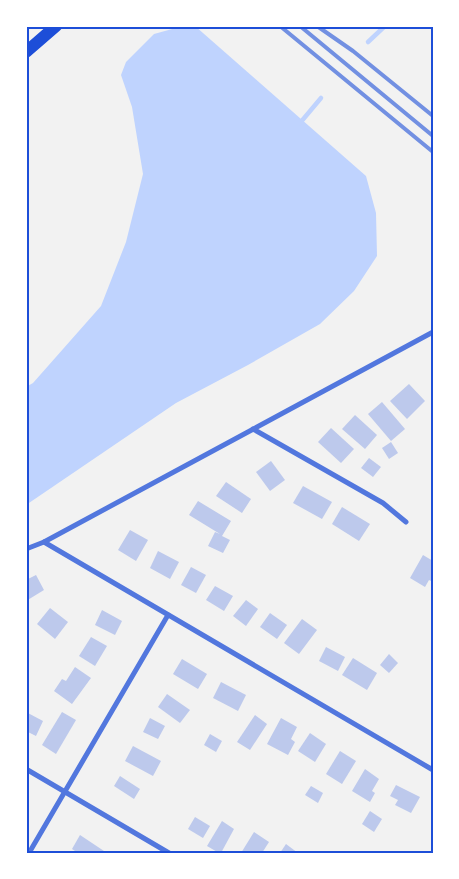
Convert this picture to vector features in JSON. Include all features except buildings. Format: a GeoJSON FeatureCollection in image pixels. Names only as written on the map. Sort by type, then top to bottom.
{"type":"FeatureCollection","features":[{"type":"Feature","properties":{"kind":"highway"},"geometry":{"type":"LineString","coordinates":[[26,52],[56,26]]}},
{"type":"Feature","properties":{"kind":"street"},"geometry":{"type":"LineString","coordinates":[[26,549],[44,542],[433,332]]}},
{"type":"Feature","properties":{"kind":"street"},"geometry":{"type":"LineString","coordinates":[[253,429],[383,503],[406,522]]}},
{"type":"Feature","properties":{"kind":"street"},"geometry":{"type":"LineString","coordinates":[[44,542],[433,770]]}},
{"type":"Feature","properties":{"kind":"street"},"geometry":{"type":"LineString","coordinates":[[29,853],[168,615]]}},
{"type":"Feature","properties":{"kind":"street"},"geometry":{"type":"LineString","coordinates":[[26,769],[169,853]]}},
{"type":"Feature","properties":{"kind":"water"},"geometry":{"type":"Polygon","coordinates":[[[183,26],[195,26],[366,176],[376,213],[377,256],[354,291],[320,324],[176,403],[26,505],[26,387],[33,383],[101,306],[126,242],[143,174],[132,107],[121,75],[126,62],[154,34],[183,26]]]}},
{"type":"Feature","properties":{"kind":"waterway"},"geometry":{"type":"LineString","coordinates":[[368,42],[385,26]]}},
{"type":"Feature","properties":{"kind":"waterway"},"geometry":{"type":"LineString","coordinates":[[300,123],[321,98]]}},
{"type":"Feature","properties":{"kind":"railway"},"geometry":{"type":"LineString","coordinates":[[280,26],[433,152]]}},
{"type":"Feature","properties":{"kind":"railway"},"geometry":{"type":"LineString","coordinates":[[300,26],[433,136]]}},
{"type":"Feature","properties":{"kind":"railway"},"geometry":{"type":"LineString","coordinates":[[317,26],[353,51],[433,116]]}}]}
